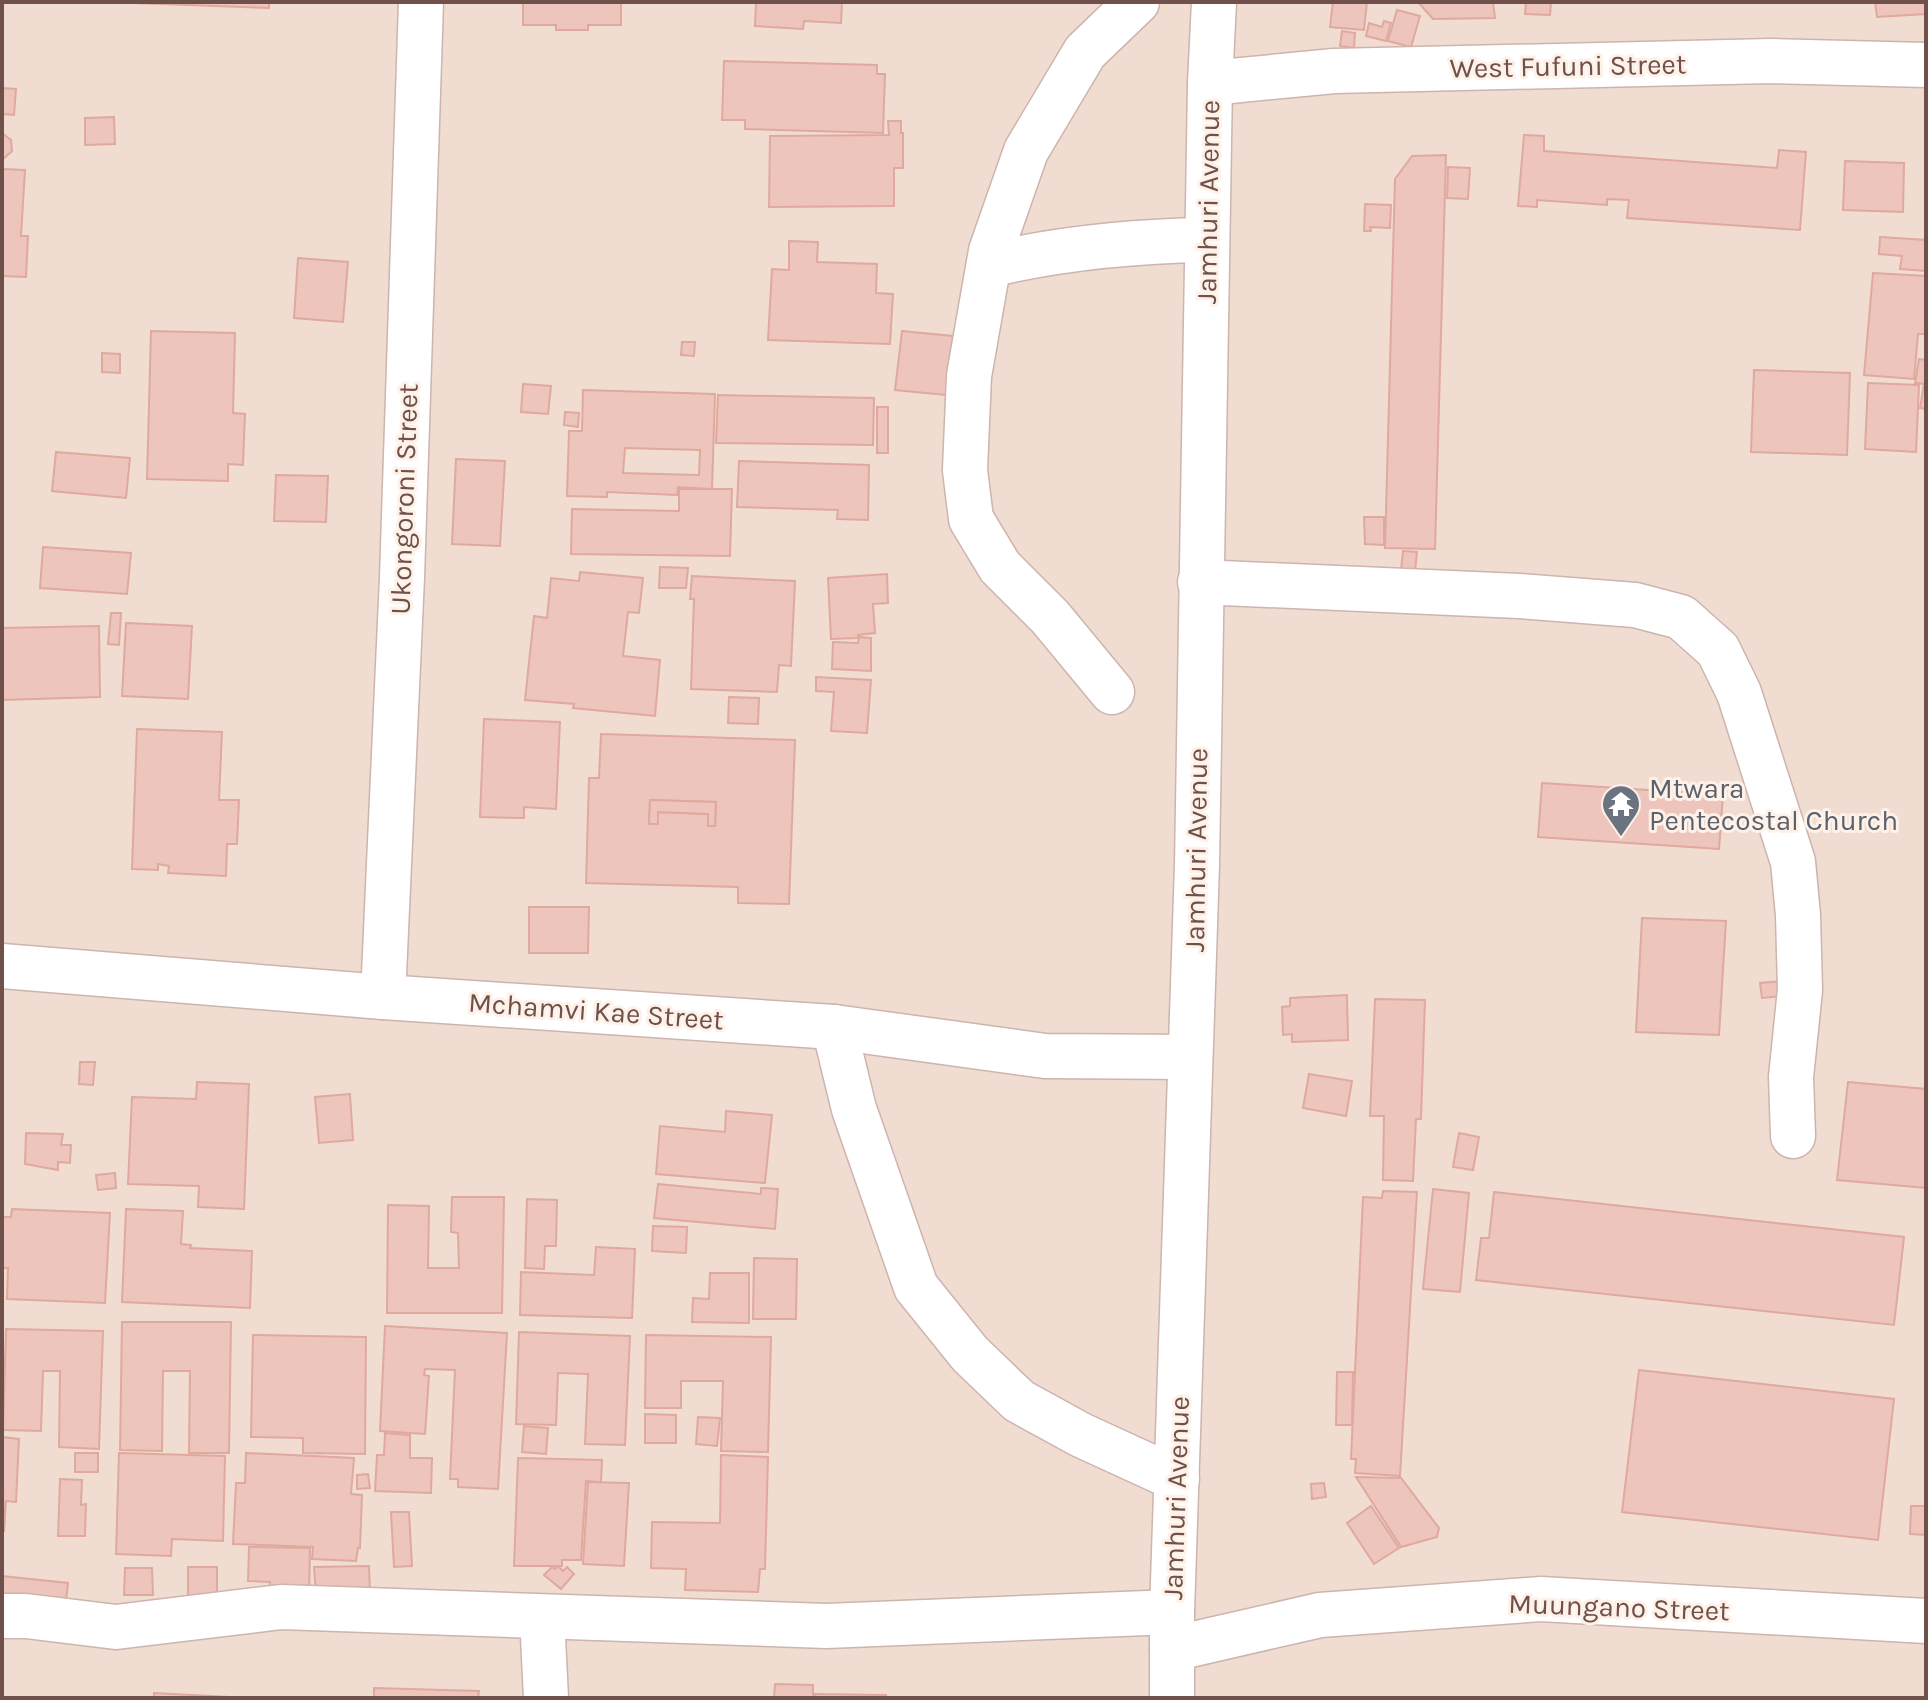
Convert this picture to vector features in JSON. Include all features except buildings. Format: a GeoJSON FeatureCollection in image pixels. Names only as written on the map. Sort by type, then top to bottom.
{"type":"FeatureCollection","features":[{"type":"Feature","properties":{"kind":"street","name":"Ukongoroni Street"},"geometry":{"type":"LineString","coordinates":[[383,997],[403,562],[421,2]]}},
{"type":"Feature","properties":{"kind":"street"},"geometry":{"type":"LineString","coordinates":[[1112,692],[1050,617],[1000,567],[971,519],[965,470],[969,376],[989,265],[1026,151],[1085,52],[1137,2]]}},
{"type":"Feature","properties":{"kind":"street","name":"Jamhuri Avenue"},"geometry":{"type":"LineString","coordinates":[[1172,1698],[1197,865],[1200,582],[1214,2]]}},
{"type":"Feature","properties":{"kind":"street","name":"West Fufuni Street"},"geometry":{"type":"LineString","coordinates":[[1210,83],[1334,71],[1771,61],[1926,65]]}},
{"type":"Feature","properties":{"kind":"street"},"geometry":{"type":"LineString","coordinates":[[989,265],[1038,254],[1146,241],[1207,240]]}},
{"type":"Feature","properties":{"kind":"street"},"geometry":{"type":"LineString","coordinates":[[1200,582],[1487,594],[1635,605],[1681,617],[1718,650],[1739,693],[1793,862],[1800,990],[1791,1077],[1793,1136]]}},
{"type":"Feature","properties":{"kind":"street","name":"Mchamvi Kae Street"},"geometry":{"type":"LineString","coordinates":[[2,966],[383,997],[834,1027],[1045,1056],[1190,1057]]}},
{"type":"Feature","properties":{"kind":"street"},"geometry":{"type":"LineString","coordinates":[[834,1027],[854,1109],[916,1287],[970,1354],[1019,1401],[1081,1435],[1177,1479]]}},
{"type":"Feature","properties":{"kind":"street","name":"Muungano Street"},"geometry":{"type":"LineString","coordinates":[[2,1616],[116,1627],[281,1607],[826,1626],[1172,1631],[1320,1615],[1541,1599],[1926,1621]]}},
{"type":"Feature","properties":{"kind":"street"},"geometry":{"type":"LineString","coordinates":[[542,1617],[546,1698]]}},
{"type":"Feature","properties":{"kind":"shaded area"},"geometry":{"type":"Polygon","coordinates":[[[2,2],[1926,2],[1926,1698],[2,1698],[2,2]]]}},
{"type":"Feature","properties":{"kind":"place","name":"Mtwara Pentecostal Church"},"geometry":{"type":"Point","coordinates":[1621,838]}}]}
